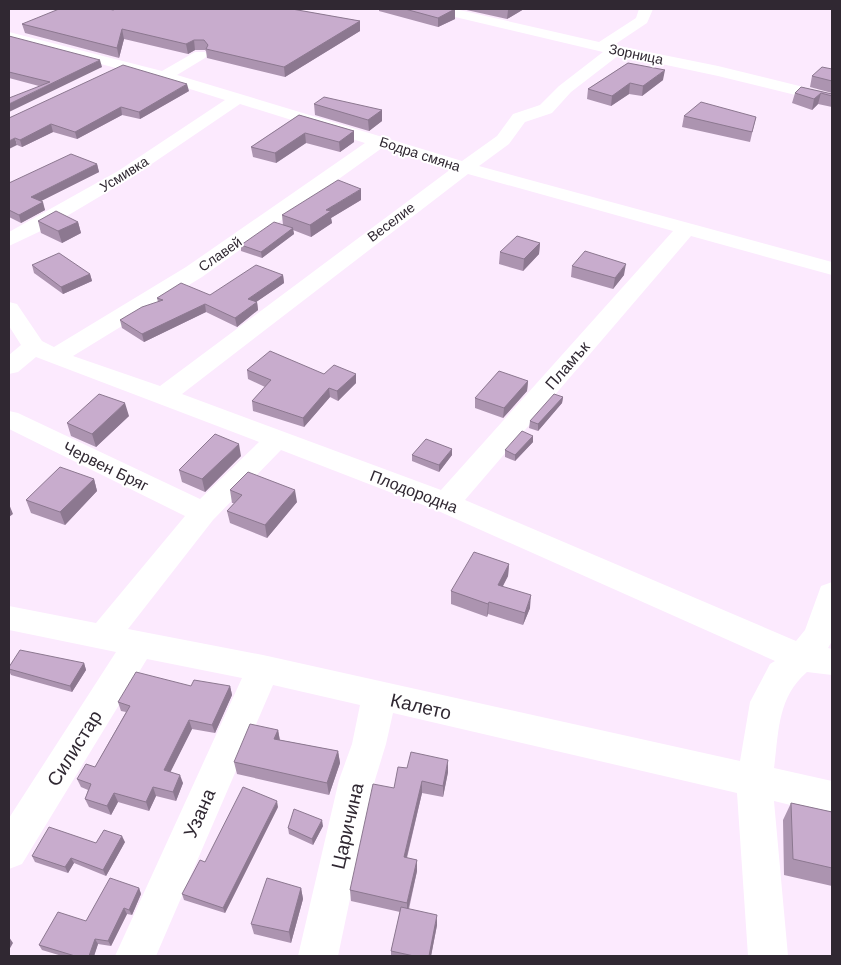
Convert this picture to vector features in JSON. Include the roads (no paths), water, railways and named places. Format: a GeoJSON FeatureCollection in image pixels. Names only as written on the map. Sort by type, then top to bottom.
{"type":"FeatureCollection","features":[{"type":"Feature","properties":{"kind":"street","name":"Зорница"},"geometry":{"type":"LineString","coordinates":[[439,9],[714,70],[832,99]]}},
{"type":"Feature","properties":{"kind":"street","name":"Веселие"},"geometry":{"type":"LineString","coordinates":[[163,396],[398,217],[503,140],[519,118],[546,109],[609,48],[642,20],[646,9]]}},
{"type":"Feature","properties":{"kind":"street","name":"Бодра смяна"},"geometry":{"type":"LineString","coordinates":[[12,28],[120,66],[164,76],[235,100],[380,141],[466,168],[832,268]]}},
{"type":"Feature","properties":{"kind":"street"},"geometry":{"type":"LineString","coordinates":[[164,76],[200,55]]}},
{"type":"Feature","properties":{"kind":"street"},"geometry":{"type":"LineString","coordinates":[[714,70],[732,59]]}},
{"type":"Feature","properties":{"kind":"street"},"geometry":{"type":"LineString","coordinates":[[102,75],[120,66]]}},
{"type":"Feature","properties":{"kind":"street","name":"Усмивка"},"geometry":{"type":"LineString","coordinates":[[9,240],[73,206],[235,100]]}},
{"type":"Feature","properties":{"kind":"street","name":"Славей"},"geometry":{"type":"LineString","coordinates":[[9,367],[44,352],[194,272],[380,141]]}},
{"type":"Feature","properties":{"kind":"street","name":"Пламък"},"geometry":{"type":"LineString","coordinates":[[446,503],[687,228]]}},
{"type":"Feature","properties":{"kind":"street"},"geometry":{"type":"LineString","coordinates":[[9,309],[44,352]]}},
{"type":"Feature","properties":{"kind":"street","name":"Плодородна"},"geometry":{"type":"LineString","coordinates":[[44,352],[446,503],[816,660]]}},
{"type":"Feature","properties":{"kind":"street","name":"Червен Бряг"},"geometry":{"type":"LineString","coordinates":[[9,419],[203,513]]}},
{"type":"Feature","properties":{"kind":"street"},"geometry":{"type":"LineString","coordinates":[[103,637],[203,513],[277,439]]}},
{"type":"Feature","properties":{"kind":"street"},"geometry":{"type":"LineString","coordinates":[[768,956],[754,781],[767,702],[782,674],[816,660],[818,636],[832,594]]}},
{"type":"Feature","properties":{"kind":"street","name":"Калето"},"geometry":{"type":"LineString","coordinates":[[12,624],[103,637],[263,669],[832,798]]}},
{"type":"Feature","properties":{"kind":"street","name":"Силистар"},"geometry":{"type":"LineString","coordinates":[[9,851],[139,644]]}},
{"type":"Feature","properties":{"kind":"street","name":"Узана"},"geometry":{"type":"LineString","coordinates":[[135,956],[263,669]]}},
{"type":"Feature","properties":{"kind":"street","name":"Царичина"},"geometry":{"type":"LineString","coordinates":[[318,956],[357,780],[369,744],[379,696]]}}]}
